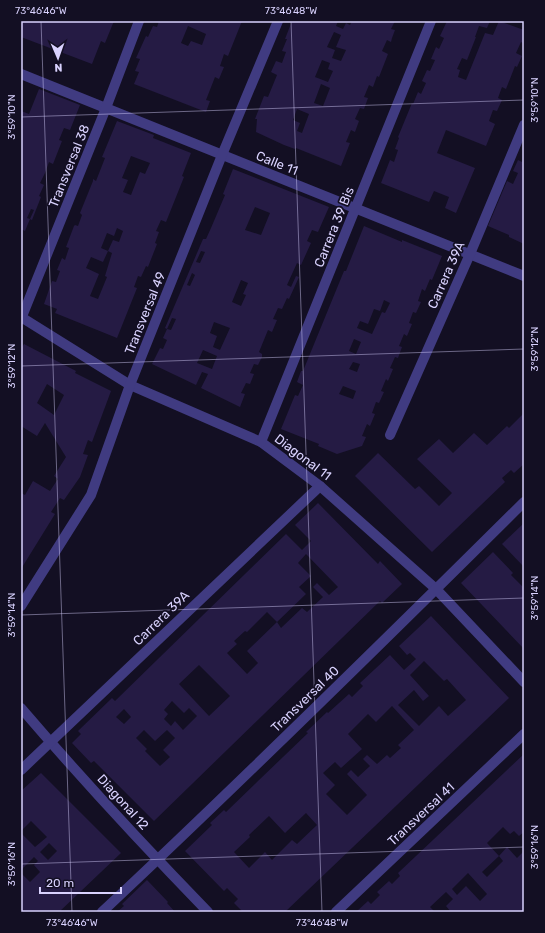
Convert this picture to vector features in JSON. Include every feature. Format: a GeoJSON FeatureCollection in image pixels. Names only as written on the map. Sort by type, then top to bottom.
{"type":"FeatureCollection","features":[{"type":"Feature","properties":{"kind":"street","name":"Transversal 38"},"geometry":{"type":"LineString","coordinates":[[21,318],[106,108],[139,21]]}},
{"type":"Feature","properties":{"kind":"street","name":"Transversal 49"},"geometry":{"type":"LineString","coordinates":[[21,606],[91,495],[130,385],[222,155],[278,21]]}},
{"type":"Feature","properties":{"kind":"street","name":"Carrera 39 Bis"},"geometry":{"type":"LineString","coordinates":[[261,442],[431,21]]}},
{"type":"Feature","properties":{"kind":"street","name":"Calle 11"},"geometry":{"type":"LineString","coordinates":[[21,74],[524,276]]}},
{"type":"Feature","properties":{"kind":"street","name":"Carrera 39A"},"geometry":{"type":"LineString","coordinates":[[390,435],[470,254],[524,125]]}},
{"type":"Feature","properties":{"kind":"street","name":"Diagonal 11"},"geometry":{"type":"LineString","coordinates":[[21,318],[130,385],[261,442],[320,486],[436,590],[524,682]]}},
{"type":"Feature","properties":{"kind":"street","name":"Carrera 39A"},"geometry":{"type":"LineString","coordinates":[[21,770],[320,486]]}},
{"type":"Feature","properties":{"kind":"street","name":"Transversal 40"},"geometry":{"type":"LineString","coordinates":[[102,912],[158,860],[436,590],[524,502]]}},
{"type":"Feature","properties":{"kind":"street","name":"Diagonal 12"},"geometry":{"type":"LineString","coordinates":[[21,708],[50,742],[158,860],[208,912]]}},
{"type":"Feature","properties":{"kind":"street","name":"Transversal 41"},"geometry":{"type":"LineString","coordinates":[[336,912],[524,734]]}},
{"type":"Feature","properties":{"kind":"building"},"geometry":{"type":"Polygon","coordinates":[[[21,21],[114,21],[105,43],[101,41],[92,64],[21,37],[21,21]]]}},
{"type":"Feature","properties":{"kind":"building"},"geometry":{"type":"Polygon","coordinates":[[[159,21],[242,21],[228,56],[224,54],[220,66],[224,67],[219,79],[215,77],[206,100],[210,101],[206,112],[134,84],[139,72],[135,71],[140,59],[136,58],[146,36],[148,37],[153,26],[157,27],[159,21]],[[188,26],[181,43],[188,46],[191,41],[202,45],[206,34],[188,26]]]}},
{"type":"Feature","properties":{"kind":"building"},"geometry":{"type":"Polygon","coordinates":[[[292,21],[338,21],[336,26],[343,29],[346,23],[350,25],[352,21],[395,21],[391,29],[395,30],[391,42],[387,40],[382,51],[388,54],[379,77],[377,76],[373,87],[369,85],[364,97],[368,98],[364,109],[360,108],[355,119],[359,121],[355,132],[351,130],[346,142],[350,143],[341,166],[296,148],[295,149],[284,145],[256,132],[257,119],[255,119],[264,96],[268,97],[277,75],[271,72],[276,61],[282,63],[286,52],[282,51],[287,39],[285,39],[292,21]],[[334,32],[327,47],[335,50],[332,58],[341,61],[346,50],[336,47],[341,35],[334,32]],[[322,60],[315,77],[328,82],[333,71],[328,69],[330,63],[322,60]],[[321,84],[314,103],[323,106],[330,88],[321,84]],[[297,109],[293,120],[300,123],[297,131],[302,133],[309,114],[297,109]]]}},
{"type":"Feature","properties":{"kind":"building"},"geometry":{"type":"Polygon","coordinates":[[[447,21],[490,21],[487,28],[479,26],[467,60],[462,58],[457,69],[460,70],[458,77],[466,80],[485,33],[493,35],[499,21],[524,30],[524,44],[521,42],[516,53],[522,56],[517,67],[515,66],[506,89],[502,87],[498,98],[502,100],[497,111],[493,110],[489,121],[495,124],[486,146],[446,130],[437,153],[475,168],[456,213],[445,208],[449,197],[434,191],[429,202],[381,183],[390,160],[394,162],[398,150],[395,149],[399,138],[398,137],[412,103],[413,104],[418,92],[421,94],[426,83],[422,81],[427,70],[430,71],[435,60],[431,59],[436,47],[439,49],[444,38],[440,36],[447,21]]]}},
{"type":"Feature","properties":{"kind":"building"},"geometry":{"type":"Polygon","coordinates":[[[39,89],[80,105],[70,130],[64,128],[59,140],[62,141],[53,164],[49,162],[40,183],[44,185],[39,196],[41,197],[32,220],[30,219],[25,231],[21,229],[21,111],[29,114],[39,89]],[[31,209],[27,218],[30,219],[34,210],[31,209]]]}},
{"type":"Feature","properties":{"kind":"building"},"geometry":{"type":"Polygon","coordinates":[[[117,121],[154,135],[153,138],[191,153],[182,176],[184,177],[166,222],[161,220],[156,231],[159,232],[155,243],[157,244],[148,267],[146,266],[141,277],[138,276],[134,287],[137,288],[117,338],[55,313],[57,309],[44,304],[52,281],[56,282],[60,271],[57,270],[62,258],[65,260],[69,248],[66,247],[74,226],[78,226],[82,215],[80,213],[93,179],[96,181],[105,158],[102,157],[117,121]],[[131,156],[122,178],[128,180],[123,192],[131,195],[140,172],[145,174],[150,163],[131,156]],[[117,228],[114,236],[107,233],[101,248],[108,251],[113,240],[119,242],[123,231],[117,228]],[[108,251],[103,262],[91,257],[86,268],[99,274],[90,296],[98,299],[107,277],[105,276],[112,253],[108,251]]]}},
{"type":"Feature","properties":{"kind":"building"},"geometry":{"type":"Polygon","coordinates":[[[524,157],[524,244],[509,237],[509,235],[488,226],[507,181],[513,184],[518,173],[513,171],[518,160],[522,162],[524,157]]]}},
{"type":"Feature","properties":{"kind":"building"},"geometry":{"type":"Polygon","coordinates":[[[233,169],[329,207],[318,232],[312,230],[307,241],[311,243],[301,265],[297,263],[287,285],[291,287],[296,276],[299,277],[289,299],[287,298],[282,309],[278,308],[273,319],[277,320],[272,332],[268,330],[259,352],[262,354],[262,357],[258,365],[254,364],[250,373],[254,374],[250,384],[246,383],[241,393],[245,394],[240,407],[201,388],[208,374],[202,372],[196,385],[152,364],[160,348],[163,349],[167,340],[163,338],[167,329],[165,328],[203,239],[206,239],[211,228],[225,195],[223,194],[233,169]],[[255,207],[245,230],[261,235],[270,213],[255,207]],[[201,251],[196,262],[200,263],[205,252],[201,251]],[[192,273],[187,285],[190,286],[195,275],[192,273]],[[241,280],[232,302],[241,306],[246,295],[243,294],[248,283],[241,280]],[[172,318],[167,329],[171,330],[176,319],[172,318]],[[214,322],[210,333],[217,336],[213,347],[220,350],[230,328],[214,322]],[[203,350],[197,363],[212,369],[217,356],[203,350]]]}},
{"type":"Feature","properties":{"kind":"building"},"geometry":{"type":"Polygon","coordinates":[[[364,226],[402,242],[402,240],[442,256],[432,280],[430,279],[425,291],[422,289],[418,301],[421,302],[416,313],[413,312],[409,323],[412,324],[407,336],[404,334],[399,346],[402,347],[398,358],[395,357],[390,368],[393,369],[388,381],[386,379],[381,391],[384,392],[379,403],[376,402],[372,413],[375,414],[370,426],[367,424],[362,436],[366,437],[362,446],[337,454],[318,446],[319,444],[281,429],[295,395],[298,396],[303,385],[297,382],[301,371],[303,371],[344,271],[346,271],[364,226]],[[384,300],[380,311],[374,309],[368,324],[360,321],[357,328],[372,334],[382,312],[385,313],[390,303],[384,300]],[[354,339],[349,351],[356,354],[361,342],[354,339]],[[353,362],[349,369],[357,372],[360,364],[353,362]],[[343,386],[339,394],[353,399],[356,391],[343,386]]]}},
{"type":"Feature","properties":{"kind":"building"},"geometry":{"type":"Polygon","coordinates":[[[24,344],[76,371],[75,373],[111,391],[92,442],[88,440],[83,454],[88,455],[80,477],[64,500],[60,498],[51,512],[55,514],[21,569],[21,493],[25,495],[33,481],[50,491],[58,479],[54,476],[66,457],[45,423],[37,436],[21,426],[21,349],[24,344]],[[47,384],[37,403],[54,415],[64,395],[47,384]]]}},
{"type":"Feature","properties":{"kind":"building"},"geometry":{"type":"Polygon","coordinates":[[[524,413],[524,464],[514,473],[511,470],[502,478],[505,482],[432,552],[355,476],[378,453],[415,489],[419,486],[439,506],[452,493],[417,459],[439,439],[453,453],[474,433],[487,445],[507,426],[509,428],[524,413]]]}},
{"type":"Feature","properties":{"kind":"building"},"geometry":{"type":"Polygon","coordinates":[[[318,503],[378,564],[380,561],[402,584],[382,603],[380,601],[154,821],[94,761],[91,763],[72,743],[81,734],[78,731],[112,698],[115,701],[286,534],[302,550],[311,541],[295,525],[318,503]],[[306,554],[298,563],[311,576],[299,587],[306,594],[277,622],[281,628],[302,608],[307,612],[323,597],[313,587],[317,583],[329,595],[338,587],[306,554]],[[267,612],[247,632],[245,631],[234,641],[237,644],[227,653],[247,674],[258,663],[247,651],[277,622],[267,612]],[[199,665],[179,684],[209,716],[230,696],[199,665]],[[172,701],[164,710],[168,714],[164,719],[171,726],[175,721],[183,730],[197,716],[189,708],[184,713],[172,701]],[[124,709],[116,717],[124,724],[131,717],[124,709]],[[144,730],[136,738],[147,749],[145,751],[160,766],[170,757],[163,750],[175,738],[167,730],[155,741],[144,730]]]}},
{"type":"Feature","properties":{"kind":"building"},"geometry":{"type":"Polygon","coordinates":[[[524,523],[524,567],[502,544],[524,523]]]}},
{"type":"Feature","properties":{"kind":"building"},"geometry":{"type":"Polygon","coordinates":[[[493,552],[513,573],[511,575],[524,588],[524,649],[461,583],[493,552]]]}},
{"type":"Feature","properties":{"kind":"building"},"geometry":{"type":"Polygon","coordinates":[[[431,616],[509,698],[285,912],[243,912],[234,903],[238,899],[227,888],[224,891],[185,851],[212,825],[210,823],[224,810],[226,812],[308,733],[306,732],[327,712],[328,713],[349,694],[352,697],[363,686],[360,683],[390,655],[404,670],[416,659],[410,653],[407,655],[399,646],[431,616]],[[424,661],[410,675],[429,696],[423,701],[414,690],[398,705],[419,726],[439,706],[448,716],[466,700],[447,679],[444,681],[424,661]],[[392,706],[376,722],[368,714],[348,734],[362,749],[341,768],[335,762],[323,773],[335,785],[326,794],[347,815],[367,795],[347,774],[351,770],[358,777],[370,766],[363,759],[367,755],[377,764],[387,755],[390,758],[401,748],[398,745],[414,730],[392,706]],[[306,813],[285,833],[269,816],[234,852],[249,868],[265,852],[272,860],[292,840],[297,844],[317,825],[306,813]]]}},
{"type":"Feature","properties":{"kind":"building"},"geometry":{"type":"Polygon","coordinates":[[[524,754],[524,832],[519,836],[514,831],[510,834],[503,827],[487,843],[499,856],[507,847],[517,858],[524,851],[524,910],[522,912],[451,912],[446,906],[453,899],[446,892],[430,907],[435,912],[356,912],[368,901],[371,904],[380,895],[377,892],[389,881],[392,884],[400,876],[398,873],[524,754]],[[499,856],[482,872],[487,877],[503,861],[499,856]],[[468,873],[452,889],[457,895],[466,886],[480,901],[487,894],[468,873]]]}},
{"type":"Feature","properties":{"kind":"building"},"geometry":{"type":"Polygon","coordinates":[[[41,773],[121,853],[59,912],[21,912],[21,873],[30,882],[40,872],[34,865],[38,861],[34,857],[21,870],[21,833],[35,847],[47,837],[31,821],[21,831],[21,791],[41,773]],[[49,843],[40,852],[48,860],[57,851],[49,843]]]}},
{"type":"Feature","properties":{"kind":"building"},"geometry":{"type":"Polygon","coordinates":[[[147,880],[168,902],[167,903],[175,912],[117,912],[124,906],[122,904],[147,880]]]}}]}
